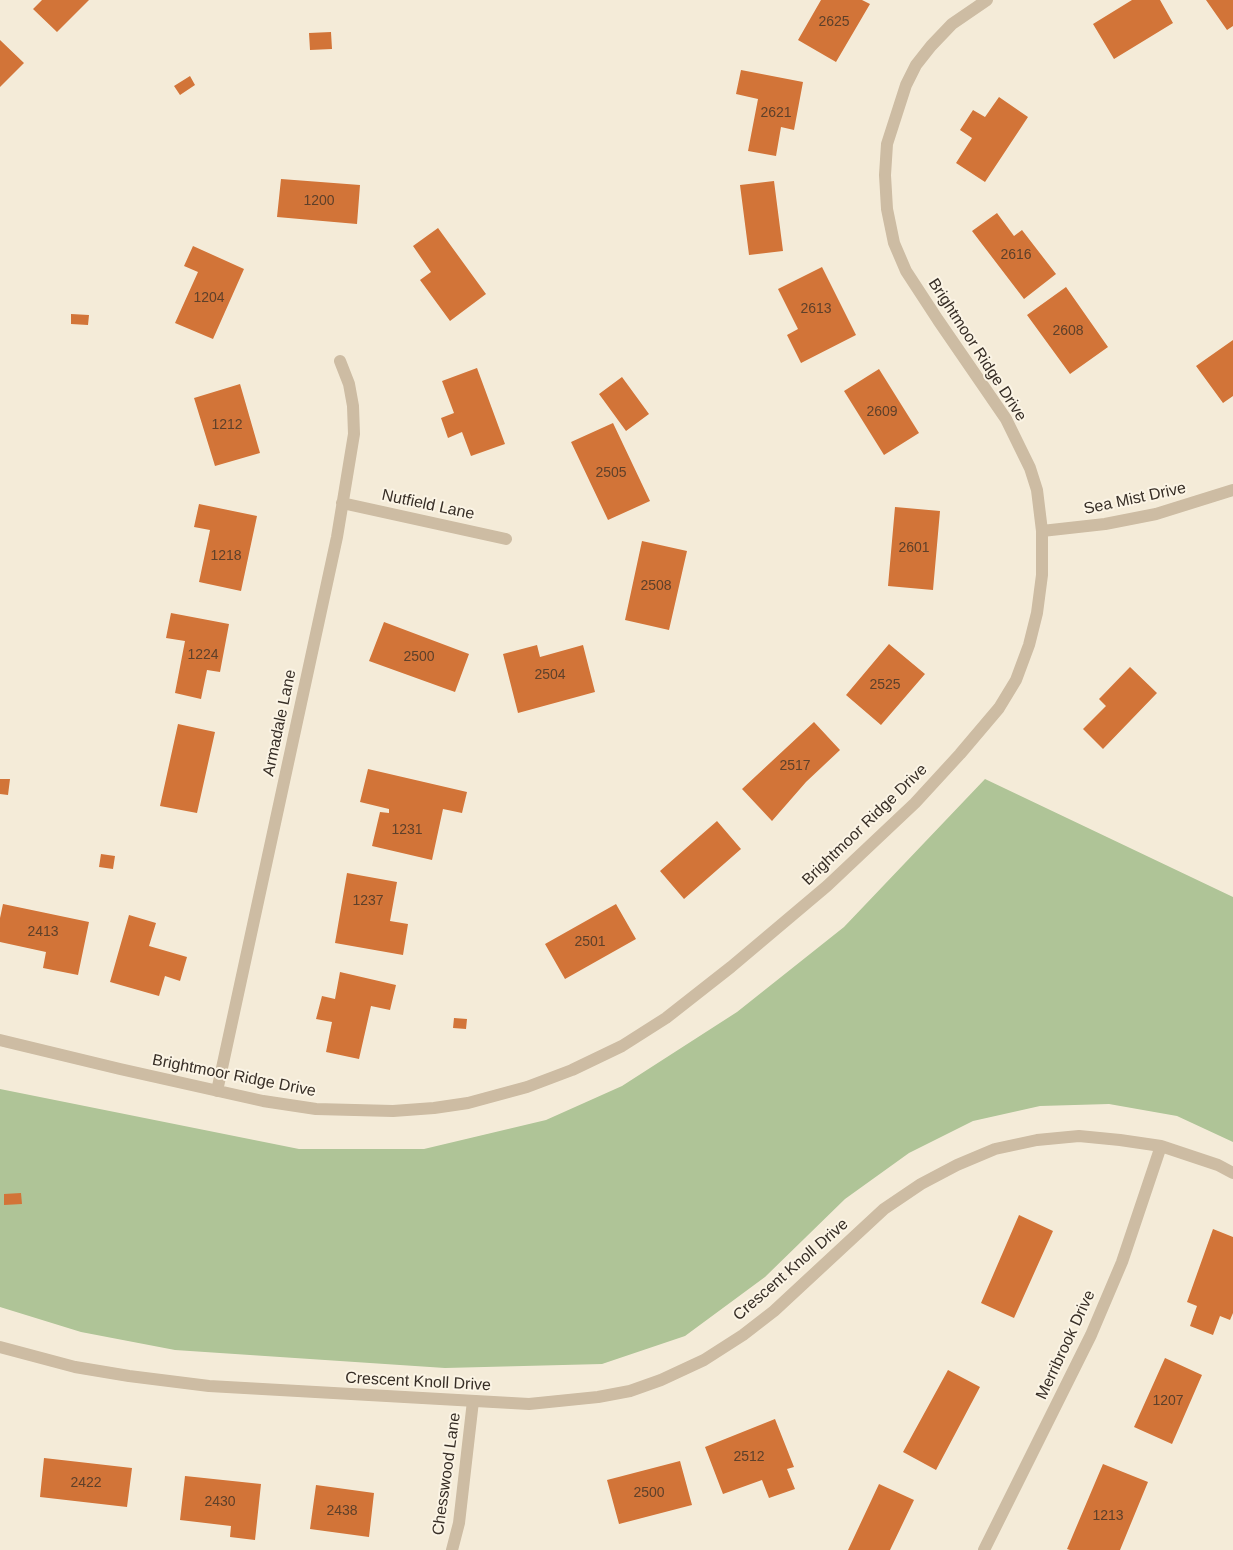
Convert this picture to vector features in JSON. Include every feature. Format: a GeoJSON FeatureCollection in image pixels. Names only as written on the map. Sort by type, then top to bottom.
{"type":"FeatureCollection","features":[{"type":"Feature","properties":{"kind":"street","name":"Brightmoor Ridge Drive"},"geometry":{"type":"LineString","coordinates":[[0,1040],[217,1091],[263,1101],[316,1109],[393,1111],[468,1103],[527,1087],[572,1070],[622,1046],[666,1018],[738,961],[827,886],[915,803],[999,708],[1016,680],[1029,645],[1037,614],[1042,575],[1042,531],[1037,490],[1030,468],[1006,419],[906,271],[894,243],[887,209],[885,175],[887,144],[906,85],[916,65],[938,38],[952,24],[987,0]]}},
{"type":"Feature","properties":{"kind":"street","name":"Armadale Lane"},"geometry":{"type":"LineString","coordinates":[[217,1091],[337,537],[354,434],[353,406],[349,384],[340,361]]}},
{"type":"Feature","properties":{"kind":"street","name":"Sea Mist Drive"},"geometry":{"type":"LineString","coordinates":[[1042,531],[1105,524],[1156,514],[1233,490]]}},
{"type":"Feature","properties":{"kind":"street","name":"Nutfield Lane"},"geometry":{"type":"LineString","coordinates":[[342,503],[506,539]]}},
{"type":"Feature","properties":{"kind":"street","name":"Crescent Knoll Drive"},"geometry":{"type":"LineString","coordinates":[[0,1347],[75,1367],[209,1386],[529,1404],[598,1397],[630,1391],[661,1380],[704,1360],[743,1335],[774,1311],[884,1209],[921,1184],[957,1165],[995,1149],[1037,1140],[1079,1136],[1120,1140],[1161,1146],[1218,1165],[1233,1173]]}},
{"type":"Feature","properties":{"kind":"street","name":"Merribrook Drive"},"geometry":{"type":"LineString","coordinates":[[984,1550],[1091,1335],[1122,1262],[1161,1146]]}},
{"type":"Feature","properties":{"kind":"street","name":"Chesswood Lane"},"geometry":{"type":"LineString","coordinates":[[452,1550],[459,1522],[472,1402]]}},
{"type":"Feature","properties":{"kind":"green space"},"geometry":{"type":"Polygon","coordinates":[[[985,779],[1233,897],[1233,1142],[1177,1116],[1109,1104],[1040,1106],[973,1121],[909,1153],[845,1199],[765,1277],[685,1336],[602,1364],[445,1368],[175,1350],[81,1332],[0,1307],[0,1089],[299,1149],[424,1149],[546,1120],[622,1086],[737,1012],[844,927],[985,779]]]}},
{"type":"Feature","properties":{"kind":"building"},"geometry":{"type":"Polygon","coordinates":[[[42,0],[89,0],[57,32],[33,9],[42,0]]]}},
{"type":"Feature","properties":{"kind":"building"},"geometry":{"type":"Polygon","coordinates":[[[821,0],[862,0],[870,4],[836,62],[798,40],[821,0]]]}},
{"type":"Feature","properties":{"kind":"building"},"geometry":{"type":"Polygon","coordinates":[[[1132,0],[1160,0],[1173,23],[1114,59],[1093,24],[1132,0]]]}},
{"type":"Feature","properties":{"kind":"building"},"geometry":{"type":"Polygon","coordinates":[[[1206,0],[1233,0],[1233,26],[1227,30],[1206,0]]]}},
{"type":"Feature","properties":{"kind":"building"},"geometry":{"type":"Polygon","coordinates":[[[331,32],[332,49],[310,50],[309,33],[331,32]]]}},
{"type":"Feature","properties":{"kind":"building"},"geometry":{"type":"Polygon","coordinates":[[[0,40],[24,63],[0,87],[0,40]]]}},
{"type":"Feature","properties":{"kind":"building"},"geometry":{"type":"Polygon","coordinates":[[[741,70],[803,82],[794,130],[781,127],[776,156],[748,151],[758,99],[736,94],[741,70]]]}},
{"type":"Feature","properties":{"kind":"building"},"geometry":{"type":"Polygon","coordinates":[[[190,76],[195,85],[180,95],[174,86],[190,76]]]}},
{"type":"Feature","properties":{"kind":"building"},"geometry":{"type":"Polygon","coordinates":[[[999,97],[1028,117],[985,182],[956,163],[972,138],[960,130],[973,110],[985,117],[999,97]]]}},
{"type":"Feature","properties":{"kind":"building"},"geometry":{"type":"Polygon","coordinates":[[[281,179],[360,185],[357,224],[277,217],[281,179]]]}},
{"type":"Feature","properties":{"kind":"building"},"geometry":{"type":"Polygon","coordinates":[[[774,181],[783,251],[749,255],[740,185],[774,181]]]}},
{"type":"Feature","properties":{"kind":"building"},"geometry":{"type":"Polygon","coordinates":[[[997,213],[1014,236],[1022,230],[1056,274],[1024,299],[972,231],[997,213]]]}},
{"type":"Feature","properties":{"kind":"building"},"geometry":{"type":"Polygon","coordinates":[[[438,228],[486,294],[450,321],[420,280],[431,272],[413,246],[438,228]]]}},
{"type":"Feature","properties":{"kind":"building"},"geometry":{"type":"Polygon","coordinates":[[[193,246],[244,269],[213,339],[175,323],[198,272],[184,266],[193,246]]]}},
{"type":"Feature","properties":{"kind":"building"},"geometry":{"type":"Polygon","coordinates":[[[822,267],[856,335],[801,363],[787,335],[798,329],[778,289],[822,267]]]}},
{"type":"Feature","properties":{"kind":"building"},"geometry":{"type":"Polygon","coordinates":[[[1066,287],[1108,347],[1070,374],[1027,315],[1066,287]]]}},
{"type":"Feature","properties":{"kind":"building"},"geometry":{"type":"Polygon","coordinates":[[[71,314],[89,315],[88,325],[71,324],[71,314]]]}},
{"type":"Feature","properties":{"kind":"building"},"geometry":{"type":"Polygon","coordinates":[[[1233,340],[1233,396],[1223,403],[1196,366],[1233,340]]]}},
{"type":"Feature","properties":{"kind":"building"},"geometry":{"type":"Polygon","coordinates":[[[477,368],[505,444],[471,456],[462,432],[448,438],[441,418],[454,413],[442,381],[477,368]]]}},
{"type":"Feature","properties":{"kind":"building"},"geometry":{"type":"Polygon","coordinates":[[[879,369],[919,433],[884,455],[844,391],[879,369]]]}},
{"type":"Feature","properties":{"kind":"building"},"geometry":{"type":"Polygon","coordinates":[[[622,377],[649,414],[626,431],[599,394],[622,377]]]}},
{"type":"Feature","properties":{"kind":"building"},"geometry":{"type":"Polygon","coordinates":[[[240,384],[260,453],[215,466],[194,398],[240,384]]]}},
{"type":"Feature","properties":{"kind":"building"},"geometry":{"type":"Polygon","coordinates":[[[613,423],[650,501],[608,520],[571,442],[613,423]]]}},
{"type":"Feature","properties":{"kind":"building"},"geometry":{"type":"Polygon","coordinates":[[[199,504],[257,516],[241,591],[199,582],[210,530],[194,527],[199,504]]]}},
{"type":"Feature","properties":{"kind":"building"},"geometry":{"type":"Polygon","coordinates":[[[895,507],[940,511],[933,590],[888,586],[895,507]]]}},
{"type":"Feature","properties":{"kind":"building"},"geometry":{"type":"Polygon","coordinates":[[[642,541],[687,551],[669,630],[625,620],[642,541]]]}},
{"type":"Feature","properties":{"kind":"building"},"geometry":{"type":"Polygon","coordinates":[[[171,613],[229,624],[220,672],[207,670],[201,699],[175,693],[185,641],[166,638],[171,613]]]}},
{"type":"Feature","properties":{"kind":"building"},"geometry":{"type":"Polygon","coordinates":[[[384,622],[469,654],[455,692],[369,661],[384,622]]]}},
{"type":"Feature","properties":{"kind":"building"},"geometry":{"type":"Polygon","coordinates":[[[889,644],[925,674],[881,725],[846,695],[889,644]]]}},
{"type":"Feature","properties":{"kind":"building"},"geometry":{"type":"Polygon","coordinates":[[[537,645],[540,657],[583,645],[595,692],[518,713],[503,654],[537,645]]]}},
{"type":"Feature","properties":{"kind":"building"},"geometry":{"type":"Polygon","coordinates":[[[1130,667],[1157,693],[1103,749],[1083,729],[1106,706],[1099,699],[1130,667]]]}},
{"type":"Feature","properties":{"kind":"building"},"geometry":{"type":"Polygon","coordinates":[[[814,722],[840,750],[806,782],[772,821],[742,789],[814,722]]]}},
{"type":"Feature","properties":{"kind":"building"},"geometry":{"type":"Polygon","coordinates":[[[178,724],[215,732],[197,813],[160,806],[178,724]]]}},
{"type":"Feature","properties":{"kind":"building"},"geometry":{"type":"Polygon","coordinates":[[[368,769],[467,792],[462,813],[443,809],[432,860],[372,846],[380,812],[389,813],[389,809],[360,802],[368,769]]]}},
{"type":"Feature","properties":{"kind":"building"},"geometry":{"type":"Polygon","coordinates":[[[0,779],[10,779],[8,795],[0,794],[0,779]]]}},
{"type":"Feature","properties":{"kind":"building"},"geometry":{"type":"Polygon","coordinates":[[[717,821],[741,849],[684,899],[660,871],[717,821]]]}},
{"type":"Feature","properties":{"kind":"building"},"geometry":{"type":"Polygon","coordinates":[[[101,854],[115,856],[113,869],[99,867],[101,854]]]}},
{"type":"Feature","properties":{"kind":"building"},"geometry":{"type":"Polygon","coordinates":[[[347,873],[397,882],[390,921],[408,924],[403,955],[335,943],[347,873]]]}},
{"type":"Feature","properties":{"kind":"building"},"geometry":{"type":"Polygon","coordinates":[[[3,904],[89,922],[78,975],[43,968],[46,952],[0,942],[0,918],[3,904]]]}},
{"type":"Feature","properties":{"kind":"building"},"geometry":{"type":"Polygon","coordinates":[[[616,904],[636,939],[565,979],[545,944],[616,904]]]}},
{"type":"Feature","properties":{"kind":"building"},"geometry":{"type":"Polygon","coordinates":[[[129,915],[156,923],[149,946],[187,957],[180,981],[165,976],[159,996],[110,982],[129,915]]]}},
{"type":"Feature","properties":{"kind":"building"},"geometry":{"type":"Polygon","coordinates":[[[340,972],[396,985],[390,1010],[371,1006],[359,1059],[326,1052],[332,1022],[316,1019],[322,996],[335,999],[340,972]]]}},
{"type":"Feature","properties":{"kind":"building"},"geometry":{"type":"Polygon","coordinates":[[[454,1018],[467,1019],[466,1029],[453,1028],[454,1018]]]}},
{"type":"Feature","properties":{"kind":"building"},"geometry":{"type":"Polygon","coordinates":[[[21,1193],[22,1204],[4,1205],[4,1194],[21,1193]]]}},
{"type":"Feature","properties":{"kind":"building"},"geometry":{"type":"Polygon","coordinates":[[[1019,1215],[1053,1231],[1014,1318],[981,1303],[1019,1215]]]}},
{"type":"Feature","properties":{"kind":"building"},"geometry":{"type":"Polygon","coordinates":[[[1213,1229],[1233,1237],[1233,1313],[1230,1320],[1220,1316],[1213,1335],[1190,1326],[1197,1306],[1187,1302],[1213,1229]]]}},
{"type":"Feature","properties":{"kind":"building"},"geometry":{"type":"Polygon","coordinates":[[[1165,1358],[1202,1375],[1172,1444],[1134,1427],[1165,1358]]]}},
{"type":"Feature","properties":{"kind":"building"},"geometry":{"type":"Polygon","coordinates":[[[948,1370],[980,1387],[936,1470],[903,1452],[948,1370]]]}},
{"type":"Feature","properties":{"kind":"building"},"geometry":{"type":"Polygon","coordinates":[[[775,1419],[794,1467],[787,1469],[795,1489],[769,1498],[762,1480],[723,1494],[705,1447],[775,1419]]]}},
{"type":"Feature","properties":{"kind":"building"},"geometry":{"type":"Polygon","coordinates":[[[44,1458],[132,1468],[127,1507],[40,1497],[44,1458]]]}},
{"type":"Feature","properties":{"kind":"building"},"geometry":{"type":"Polygon","coordinates":[[[680,1461],[692,1505],[619,1524],[607,1480],[680,1461]]]}},
{"type":"Feature","properties":{"kind":"building"},"geometry":{"type":"Polygon","coordinates":[[[1103,1464],[1148,1482],[1120,1550],[1067,1549],[1103,1464]]]}},
{"type":"Feature","properties":{"kind":"building"},"geometry":{"type":"Polygon","coordinates":[[[185,1476],[261,1484],[255,1540],[230,1537],[231,1526],[180,1520],[185,1476]]]}},
{"type":"Feature","properties":{"kind":"building"},"geometry":{"type":"Polygon","coordinates":[[[879,1484],[914,1500],[890,1550],[848,1550],[879,1484]]]}},
{"type":"Feature","properties":{"kind":"building"},"geometry":{"type":"Polygon","coordinates":[[[316,1485],[374,1493],[369,1537],[310,1529],[316,1485]]]}}]}
